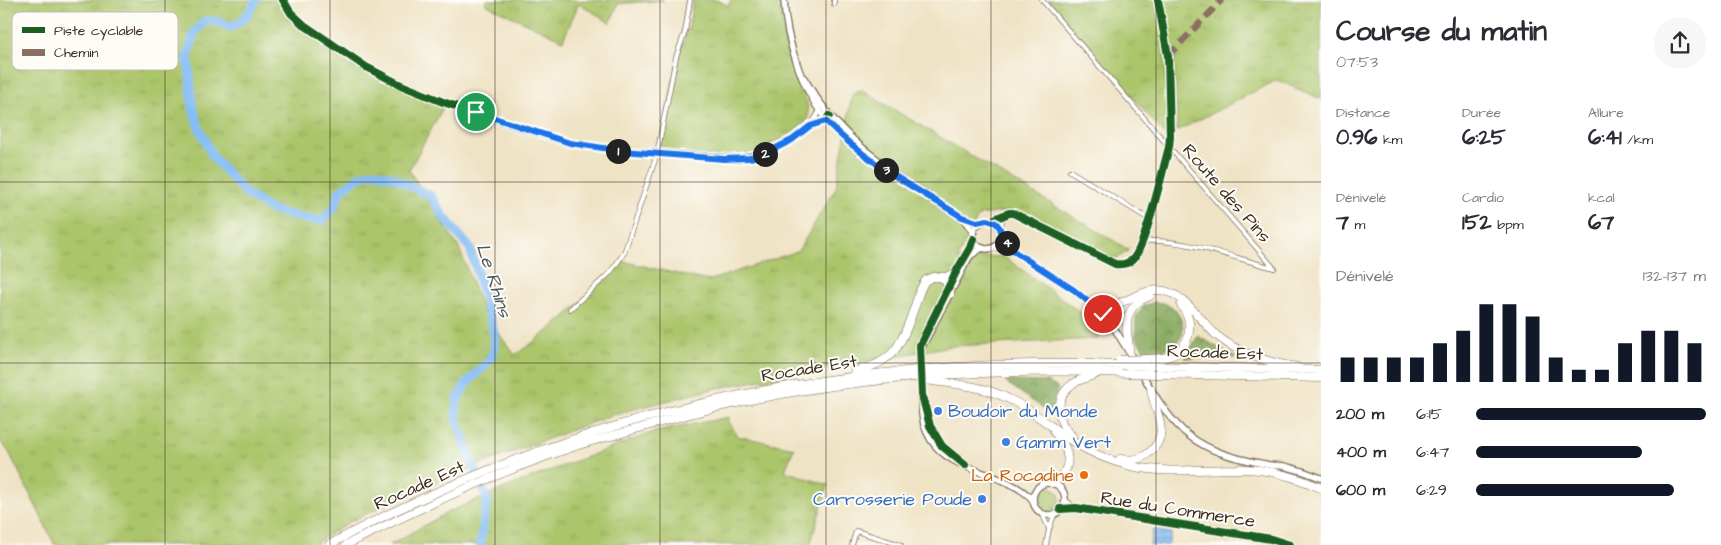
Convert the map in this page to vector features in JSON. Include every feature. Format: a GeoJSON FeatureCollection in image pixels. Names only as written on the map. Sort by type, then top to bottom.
{"type":"FeatureCollection","features":[{"type":"Feature","properties":{"kind":"highway"},"geometry":{"type":"LineString","coordinates":[[816,381],[824,375],[864,369],[886,360],[901,341],[923,284],[930,278],[942,278],[956,272]]}},
{"type":"Feature","properties":{"kind":"highway"},"geometry":{"type":"LineString","coordinates":[[942,278],[949,290]]}},
{"type":"Feature","properties":{"kind":"highway"},"geometry":{"type":"LineString","coordinates":[[1091,304],[1108,306],[1146,292],[1167,292],[1177,296],[1217,335],[1237,349],[1258,358],[1297,367],[1302,370]]}},
{"type":"Feature","properties":{"kind":"highway"},"geometry":{"type":"LineString","coordinates":[[1129,350],[1126,323],[1134,306],[1143,298],[1150,296],[1157,295],[1172,298],[1182,306],[1188,317],[1190,330],[1186,341],[1176,353],[1148,362]]}},
{"type":"Feature","properties":{"kind":"highway","name":"Rocade Est"},"geometry":{"type":"LineString","coordinates":[[329,545],[417,500],[498,471],[551,446],[629,421],[726,397],[816,381],[908,369],[970,365],[1148,362],[1321,370]]}},
{"type":"Feature","properties":{"kind":"highway"},"geometry":{"type":"LineString","coordinates":[[1100,372],[1076,382],[1066,390],[1060,400],[1059,415],[1064,428],[1077,440],[1115,458],[1126,460],[1138,459],[1152,450],[1158,441],[1161,427],[1152,399],[1151,389]]}},
{"type":"Feature","properties":{"kind":"highway","name":"Rocade Est"},"geometry":{"type":"LineString","coordinates":[[498,471],[573,447],[728,404],[810,390],[912,377],[981,373],[1100,372],[1321,378]]}},
{"type":"Feature","properties":{"kind":"highway"},"geometry":{"type":"LineString","coordinates":[[912,377],[982,388],[1008,398],[1048,422],[1084,448],[1131,466],[1169,470],[1238,469],[1267,471],[1293,476],[1321,486]]}},
{"type":"Feature","properties":{"kind":"highway"},"geometry":{"type":"LineString","coordinates":[[1048,422],[1050,429],[1064,444],[1067,455],[1066,471],[1061,478],[1052,483]]}},
{"type":"Feature","properties":{"kind":"highway","name":"Rocade Est"},"geometry":{"type":"LineString","coordinates":[[346,545],[465,484]]}},
{"type":"Feature","properties":{"kind":"main road"},"geometry":{"type":"LineString","coordinates":[[784,0],[789,40],[805,88],[819,112],[827,116]]}},
{"type":"Feature","properties":{"kind":"main road"},"geometry":{"type":"LineString","coordinates":[[796,63],[842,138],[906,182],[962,217],[981,222]]}},
{"type":"Feature","properties":{"kind":"main road"},"geometry":{"type":"LineString","coordinates":[[819,112],[827,116]]}},
{"type":"Feature","properties":{"kind":"main road"},"geometry":{"type":"LineString","coordinates":[[962,217],[975,242],[982,248],[989,249],[996,246],[1002,236]]}},
{"type":"Feature","properties":{"kind":"main road"},"geometry":{"type":"LineString","coordinates":[[920,364],[920,352],[956,272],[970,248],[976,226],[981,222],[990,220],[996,223],[1000,228],[1002,236],[1015,252]]}},
{"type":"Feature","properties":{"kind":"main road"},"geometry":{"type":"LineString","coordinates":[[996,246],[1015,252],[1074,290],[1103,314],[1129,350],[1168,416],[1186,434],[1222,454],[1268,465],[1321,486]]}},
{"type":"Feature","properties":{"kind":"main road"},"geometry":{"type":"LineString","coordinates":[[949,290],[970,256],[982,248]]}},
{"type":"Feature","properties":{"kind":"main road"},"geometry":{"type":"LineString","coordinates":[[921,384],[921,414],[923,422],[929,437],[943,455],[955,462],[1019,487],[1033,500],[1036,508],[1042,513],[1058,511],[1064,498],[1061,489],[1052,483],[1044,483],[1034,493],[1033,500]]}},
{"type":"Feature","properties":{"kind":"main road"},"geometry":{"type":"LineString","coordinates":[[1268,465],[1281,466],[1321,478]]}},
{"type":"Feature","properties":{"kind":"main road"},"geometry":{"type":"LineString","coordinates":[[1019,487],[1038,487]]}},
{"type":"Feature","properties":{"kind":"street"},"geometry":{"type":"LineString","coordinates":[[283,0],[291,13],[304,25],[366,67],[401,85],[442,102],[570,143],[657,154],[724,159],[750,158],[779,147],[827,116]]}},
{"type":"Feature","properties":{"kind":"street"},"geometry":{"type":"LineString","coordinates":[[570,309],[610,273],[624,254],[657,154],[676,57],[685,32],[690,0]]}},
{"type":"Feature","properties":{"kind":"street","name":"Route des Pins"},"geometry":{"type":"LineString","coordinates":[[1042,0],[1274,268],[1190,244],[1164,240],[1142,241]]}},
{"type":"Feature","properties":{"kind":"street"},"geometry":{"type":"LineString","coordinates":[[990,220],[1011,213],[1104,260],[1118,265],[1126,264],[1133,260],[1150,218],[1170,147],[1171,118],[1168,56],[1158,0]]}},
{"type":"Feature","properties":{"kind":"street"},"geometry":{"type":"LineString","coordinates":[[810,126],[819,112]]}},
{"type":"Feature","properties":{"kind":"street"},"geometry":{"type":"LineString","coordinates":[[1070,171],[1150,218]]}},
{"type":"Feature","properties":{"kind":"street"},"geometry":{"type":"LineString","coordinates":[[1000,228],[1004,215]]}},
{"type":"Feature","properties":{"kind":"street","name":"Rue du Commerce"},"geometry":{"type":"LineString","coordinates":[[1064,498],[1076,508]]}},
{"type":"Feature","properties":{"kind":"street","name":"Rue du Commerce"},"geometry":{"type":"LineString","coordinates":[[1058,511],[1076,508],[1271,539],[1290,545]]}},
{"type":"Feature","properties":{"kind":"street"},"geometry":{"type":"LineString","coordinates":[[1046,545],[1049,529],[1058,511]]}},
{"type":"Feature","properties":{"kind":"street"},"geometry":{"type":"LineString","coordinates":[[1042,513],[1049,529]]}},
{"type":"Feature","properties":{"kind":"street"},"geometry":{"type":"LineString","coordinates":[[852,545],[856,532],[901,545]]}},
{"type":"Feature","properties":{"kind":"green space"},"geometry":{"type":"Polygon","coordinates":[[[0,0],[278,0],[286,17],[340,60],[444,106],[409,170],[459,248],[484,314],[515,355],[558,323],[622,261],[708,281],[798,251],[836,188],[852,95],[861,90],[1129,250],[1115,260],[1017,210],[979,215],[957,259],[1003,256],[1099,326],[1098,339],[952,346],[717,388],[615,414],[449,476],[351,521],[313,545],[55,545],[9,452],[0,441],[0,0]]]}},
{"type":"Feature","properties":{"kind":"green space"},"geometry":{"type":"Polygon","coordinates":[[[487,0],[664,0],[618,4],[610,23],[579,3],[563,40],[485,4],[487,0]]]}},
{"type":"Feature","properties":{"kind":"green space"},"geometry":{"type":"Polygon","coordinates":[[[693,0],[718,0],[728,6],[731,0],[780,0],[788,55],[808,106],[808,120],[786,138],[751,153],[722,157],[659,150],[678,57],[689,27],[693,0]]]}},
{"type":"Feature","properties":{"kind":"green space"},"geometry":{"type":"Polygon","coordinates":[[[1048,0],[1155,0],[1165,56],[1167,137],[1048,0]]]}},
{"type":"Feature","properties":{"kind":"green space"},"geometry":{"type":"Polygon","coordinates":[[[1160,0],[1321,0],[1321,99],[1277,80],[1177,131],[1174,58],[1160,0]]]}},
{"type":"Feature","properties":{"kind":"green space"},"geometry":{"type":"Polygon","coordinates":[[[1154,302],[1165,303],[1171,306],[1181,319],[1183,330],[1179,340],[1172,346],[1146,353],[1135,336],[1136,316],[1144,306],[1154,302]]]}},
{"type":"Feature","properties":{"kind":"green space"},"geometry":{"type":"Polygon","coordinates":[[[1198,336],[1236,358],[1185,358],[1198,336]]]}},
{"type":"Feature","properties":{"kind":"green space"},"geometry":{"type":"Polygon","coordinates":[[[1004,381],[1047,382],[1058,388],[1050,413],[1004,381]]]}},
{"type":"Feature","properties":{"kind":"green space"},"geometry":{"type":"Polygon","coordinates":[[[729,417],[729,423],[737,436],[794,448],[785,471],[828,485],[810,545],[390,545],[448,512],[517,483],[651,433],[729,417]]]}},
{"type":"Feature","properties":{"kind":"green space"},"geometry":{"type":"Polygon","coordinates":[[[1048,487],[1056,491],[1060,499],[1056,507],[1048,511],[1040,507],[1036,499],[1040,491],[1048,487]]]}},
{"type":"Feature","properties":{"kind":"water"},"geometry":{"type":"Polygon","coordinates":[[[1153,529],[1172,533],[1168,545],[1150,545],[1153,529]]]}},
{"type":"Feature","properties":{"kind":"waterway","name":"Le Rhins"},"geometry":{"type":"LineString","coordinates":[[256,0],[246,16],[236,25],[231,27],[216,21],[205,21],[194,33],[188,57],[193,108],[199,128],[213,157],[245,193],[271,210],[322,221],[334,208],[340,191],[360,176],[373,172],[393,177],[431,196],[444,217],[470,248],[494,332],[494,350],[489,361],[466,384],[457,400],[456,416],[469,455],[487,498],[480,545]]}},
{"type":"Feature","properties":{"kind":"marked path"},"geometry":{"type":"LineString","coordinates":[[1168,56],[1222,0]]}},
{"type":"Feature","properties":{"kind":"cycle path"},"geometry":{"type":"LineString","coordinates":[[283,0],[291,13],[304,25],[366,67],[401,85],[443,102],[569,143],[623,151],[738,159],[764,154],[792,140],[810,126],[826,121],[829,116]]}},
{"type":"Feature","properties":{"kind":"cycle path"},"geometry":{"type":"LineString","coordinates":[[990,221],[1013,213],[1115,264],[1125,264],[1133,259],[1149,223],[1170,137],[1168,56],[1158,0]]}},
{"type":"Feature","properties":{"kind":"cycle path"},"geometry":{"type":"LineString","coordinates":[[965,465],[942,446],[930,426],[922,395],[920,345],[973,239]]}},
{"type":"Feature","properties":{"kind":"cycle path"},"geometry":{"type":"LineString","coordinates":[[1060,509],[1076,508],[1271,539],[1290,545]]}},
{"type":"Feature","properties":{"kind":"place","name":"Boudoir du Monde"},"geometry":{"type":"Point","coordinates":[938,411]}},
{"type":"Feature","properties":{"kind":"place","name":"Gamm Vert"},"geometry":{"type":"Point","coordinates":[1006,442]}},
{"type":"Feature","properties":{"kind":"place","name":"La Rocadine"},"geometry":{"type":"Point","coordinates":[1084,475]}},
{"type":"Feature","properties":{"kind":"place","name":"Carrosserie Poude"},"geometry":{"type":"Point","coordinates":[982,499]}},
{"type":"Feature","properties":{"kind":"route"},"geometry":{"type":"LineString","coordinates":[[476,112],[570,143],[591,147],[724,159],[750,158],[764,154],[792,140],[810,126],[826,121],[842,138],[859,151],[896,177],[962,217],[977,222],[987,220],[996,223],[1002,232],[1002,236],[1015,252],[1074,290],[1103,314]]}}]}
